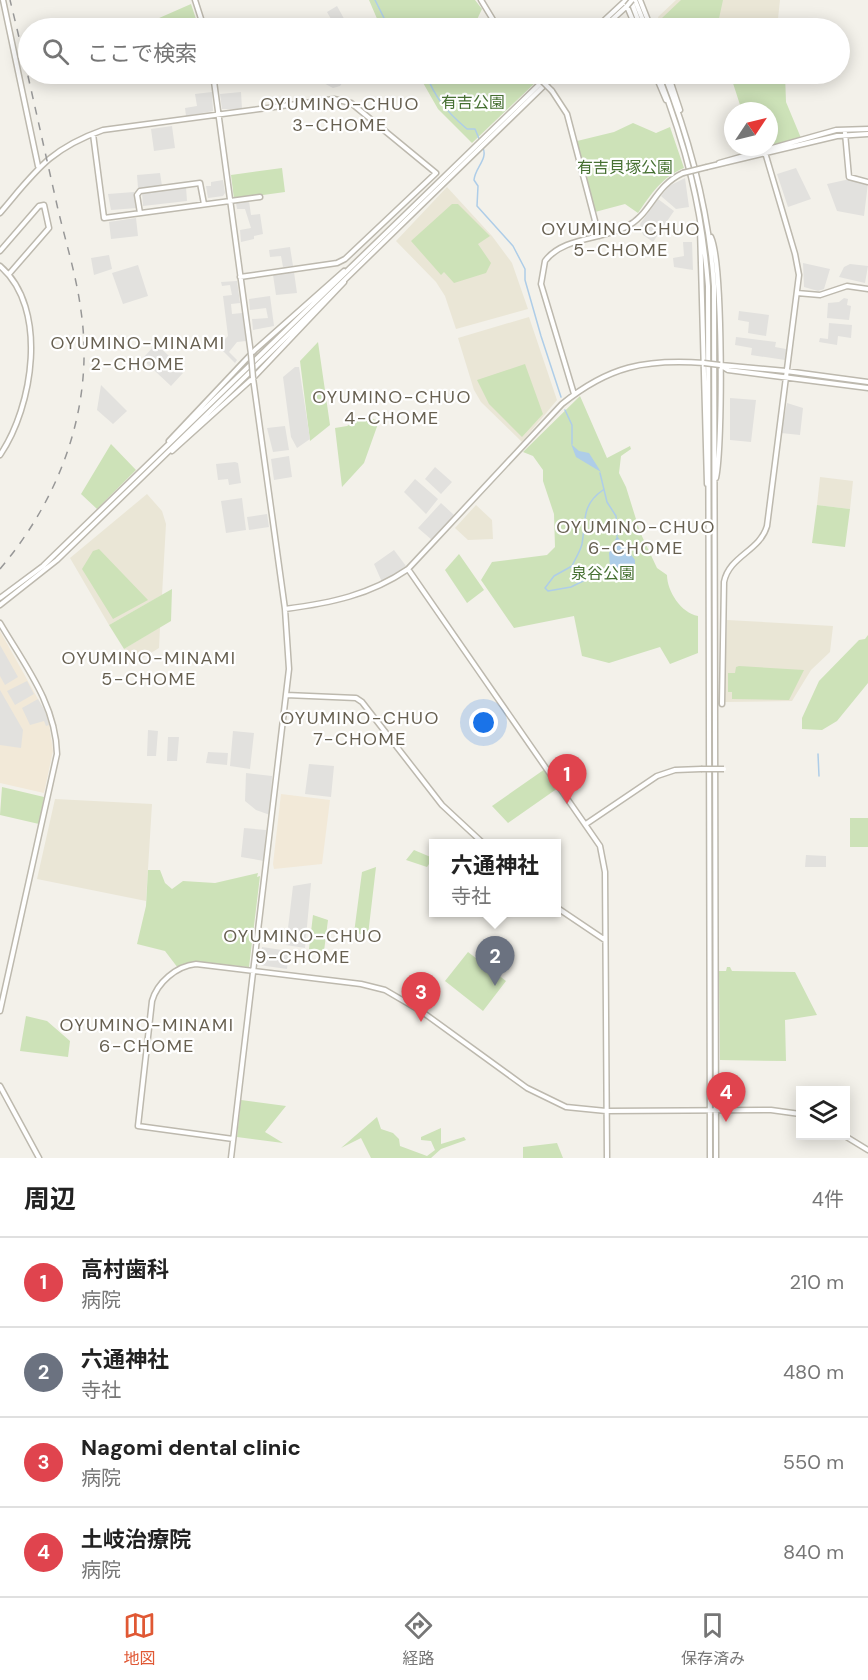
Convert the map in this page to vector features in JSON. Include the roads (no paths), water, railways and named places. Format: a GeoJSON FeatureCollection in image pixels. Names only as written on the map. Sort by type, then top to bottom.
{"type":"FeatureCollection","features":[{"type":"Feature","properties":{"kind":"street"},"geometry":{"type":"LineString","coordinates":[[3,0],[18,72]]}},
{"type":"Feature","properties":{"kind":"street"},"geometry":{"type":"LineString","coordinates":[[195,0],[201,18]]}},
{"type":"Feature","properties":{"kind":"street"},"geometry":{"type":"LineString","coordinates":[[481,0],[492,18]]}},
{"type":"Feature","properties":{"kind":"street"},"geometry":{"type":"LineString","coordinates":[[640,0],[647,18]]}},
{"type":"Feature","properties":{"kind":"street"},"geometry":{"type":"LineString","coordinates":[[608,18],[628,1]]}},
{"type":"Feature","properties":{"kind":"street"},"geometry":{"type":"LineString","coordinates":[[612,18],[628,1]]}},
{"type":"Feature","properties":{"kind":"street"},"geometry":{"type":"LineString","coordinates":[[628,1],[633,18]]}},
{"type":"Feature","properties":{"kind":"street"},"geometry":{"type":"LineString","coordinates":[[628,1],[636,18]]}},
{"type":"Feature","properties":{"kind":"street"},"geometry":{"type":"LineString","coordinates":[[628,1],[639,18]]}},
{"type":"Feature","properties":{"kind":"street"},"geometry":{"type":"LineString","coordinates":[[21,84],[38,167]]}},
{"type":"Feature","properties":{"kind":"street"},"geometry":{"type":"LineString","coordinates":[[214,84],[285,609],[289,657],[231,1158]]}},
{"type":"Feature","properties":{"kind":"street"},"geometry":{"type":"LineString","coordinates":[[485,140],[540,84]]}},
{"type":"Feature","properties":{"kind":"street"},"geometry":{"type":"LineString","coordinates":[[0,605],[46,569],[357,262],[545,84]]}},
{"type":"Feature","properties":{"kind":"street"},"geometry":{"type":"LineString","coordinates":[[545,84],[567,114],[599,236]]}},
{"type":"Feature","properties":{"kind":"street"},"geometry":{"type":"LineString","coordinates":[[661,84],[673,111],[688,155],[701,218],[709,303],[713,1109],[716,1158]]}},
{"type":"Feature","properties":{"kind":"street"},"geometry":{"type":"LineString","coordinates":[[670,84],[678,102],[680,116],[696,165],[716,258],[720,365],[718,465],[714,484]]}},
{"type":"Feature","properties":{"kind":"street"},"geometry":{"type":"LineString","coordinates":[[0,213],[38,167],[66,145],[93,134],[318,101],[346,100],[436,173],[345,260],[338,263],[240,277]]}},
{"type":"Feature","properties":{"kind":"street"},"geometry":{"type":"LineString","coordinates":[[778,148],[807,140],[868,129]]}},
{"type":"Feature","properties":{"kind":"street"},"geometry":{"type":"LineString","coordinates":[[845,132],[868,134]]}},
{"type":"Feature","properties":{"kind":"street"},"geometry":{"type":"LineString","coordinates":[[845,132],[849,177],[868,182]]}},
{"type":"Feature","properties":{"kind":"street"},"geometry":{"type":"LineString","coordinates":[[93,134],[104,218],[260,197]]}},
{"type":"Feature","properties":{"kind":"street"},"geometry":{"type":"LineString","coordinates":[[0,598],[44,566],[348,276],[478,146]]}},
{"type":"Feature","properties":{"kind":"street"},"geometry":{"type":"LineString","coordinates":[[574,394],[541,277],[545,261],[557,249],[627,227],[643,213],[662,186],[683,174],[750,156]]}},
{"type":"Feature","properties":{"kind":"street"},"geometry":{"type":"LineString","coordinates":[[722,704],[724,582],[730,567],[762,540],[768,526],[799,275],[766,156]]}},
{"type":"Feature","properties":{"kind":"street"},"geometry":{"type":"LineString","coordinates":[[140,213],[137,195],[140,191],[200,183],[204,204]]}},
{"type":"Feature","properties":{"kind":"street"},"geometry":{"type":"LineString","coordinates":[[0,251],[39,206],[44,205],[49,228],[9,274]]}},
{"type":"Feature","properties":{"kind":"street"},"geometry":{"type":"LineString","coordinates":[[701,218],[706,475],[709,496]]}},
{"type":"Feature","properties":{"kind":"street"},"geometry":{"type":"LineString","coordinates":[[710,234],[714,299],[713,1109],[710,1158]]}},
{"type":"Feature","properties":{"kind":"street"},"geometry":{"type":"LineString","coordinates":[[159,457],[208,397],[251,354],[357,262]]}},
{"type":"Feature","properties":{"kind":"street"},"geometry":{"type":"LineString","coordinates":[[0,266],[21,290],[25,303],[31,360],[19,420],[0,455]]}},
{"type":"Feature","properties":{"kind":"street"},"geometry":{"type":"LineString","coordinates":[[159,457],[253,378],[340,288],[348,276]]}},
{"type":"Feature","properties":{"kind":"street"},"geometry":{"type":"LineString","coordinates":[[797,293],[820,295],[847,286],[868,289]]}},
{"type":"Feature","properties":{"kind":"street"},"geometry":{"type":"LineString","coordinates":[[285,609],[346,600],[383,585],[408,568],[574,394],[596,380],[639,364],[666,360],[720,365],[728,370],[786,373],[868,382]]}},
{"type":"Feature","properties":{"kind":"street"},"geometry":{"type":"LineString","coordinates":[[786,373],[868,388]]}},
{"type":"Feature","properties":{"kind":"street"},"geometry":{"type":"LineString","coordinates":[[408,568],[600,846],[603,858],[606,940],[608,1158]]}},
{"type":"Feature","properties":{"kind":"street"},"geometry":{"type":"LineString","coordinates":[[0,623],[50,710],[57,754],[0,1011]]}},
{"type":"Feature","properties":{"kind":"street"},"geometry":{"type":"LineString","coordinates":[[286,695],[356,698],[362,702],[442,805],[480,839]]}},
{"type":"Feature","properties":{"kind":"street"},"geometry":{"type":"LineString","coordinates":[[586,824],[657,776],[675,770],[724,769]]}},
{"type":"Feature","properties":{"kind":"street"},"geometry":{"type":"LineString","coordinates":[[561,910],[606,940]]}},
{"type":"Feature","properties":{"kind":"street"},"geometry":{"type":"LineString","coordinates":[[233,1139],[138,1126],[152,1001],[160,984],[187,965],[362,984],[385,990],[412,1005],[537,1094],[566,1107],[606,1111],[713,1109],[774,1110],[796,1113]]}},
{"type":"Feature","properties":{"kind":"street"},"geometry":{"type":"LineString","coordinates":[[0,1086],[39,1158]]}},
{"type":"Feature","properties":{"kind":"street"},"geometry":{"type":"LineString","coordinates":[[850,1139],[868,1150]]}},
{"type":"Feature","properties":{"kind":"water"},"geometry":{"type":"Polygon","coordinates":[[[571,444],[579,451],[589,453],[601,472],[576,457],[571,444]]]}},
{"type":"Feature","properties":{"kind":"water"},"geometry":{"type":"Polygon","coordinates":[[[617,536],[635,560],[635,570],[619,579],[607,573],[610,567],[609,553],[617,536]]]}},
{"type":"Feature","properties":{"kind":"waterway"},"geometry":{"type":"LineString","coordinates":[[375,0],[384,18]]}},
{"type":"Feature","properties":{"kind":"waterway"},"geometry":{"type":"LineString","coordinates":[[430,84],[453,117],[467,129],[475,129],[480,141]]}},
{"type":"Feature","properties":{"kind":"waterway"},"geometry":{"type":"LineString","coordinates":[[483,148],[483,160],[474,180],[478,186],[477,206],[513,246],[525,269],[525,280],[561,397]]}},
{"type":"Feature","properties":{"kind":"waterway"},"geometry":{"type":"LineString","coordinates":[[565,410],[572,425],[572,444]]}},
{"type":"Feature","properties":{"kind":"waterway"},"geometry":{"type":"LineString","coordinates":[[600,473],[607,502],[616,516],[617,536]]}},
{"type":"Feature","properties":{"kind":"waterway"},"geometry":{"type":"LineString","coordinates":[[591,577],[571,587],[548,591],[545,588],[554,576],[572,566],[582,544],[588,508],[603,490]]}},
{"type":"Feature","properties":{"kind":"waterway"},"geometry":{"type":"LineString","coordinates":[[572,566],[593,577],[607,573]]}},
{"type":"Feature","properties":{"kind":"waterway"},"geometry":{"type":"LineString","coordinates":[[818,754],[819,776]]}},
{"type":"Feature","properties":{"kind":"railway"},"geometry":{"type":"LineString","coordinates":[[10,0],[18,34]]}},
{"type":"Feature","properties":{"kind":"railway"},"geometry":{"type":"LineString","coordinates":[[0,569],[40,512],[56,481],[77,416],[83,381],[84,346],[76,282],[29,84]]}},
{"type":"Feature","properties":{"kind":"place","name":"高村歯科"},"geometry":{"type":"Point","coordinates":[567,804]}},
{"type":"Feature","properties":{"kind":"place","name":"六通神社"},"geometry":{"type":"Point","coordinates":[495,986]}},
{"type":"Feature","properties":{"kind":"place","name":"Nagomi dental clinic"},"geometry":{"type":"Point","coordinates":[421,1022]}},
{"type":"Feature","properties":{"kind":"place","name":"土岐治療院"},"geometry":{"type":"Point","coordinates":[726,1122]}},
{"type":"Feature","properties":{"kind":"district","name":"OYUMINO-CHUO 3-CHOME"},"geometry":{"type":"Point","coordinates":[340,114]}},
{"type":"Feature","properties":{"kind":"district","name":"OYUMINO-CHUO 5-CHOME"},"geometry":{"type":"Point","coordinates":[621,239]}},
{"type":"Feature","properties":{"kind":"district","name":"OYUMINO-MINAMI 2-CHOME"},"geometry":{"type":"Point","coordinates":[138,353]}},
{"type":"Feature","properties":{"kind":"district","name":"OYUMINO-CHUO 4-CHOME"},"geometry":{"type":"Point","coordinates":[392,407]}},
{"type":"Feature","properties":{"kind":"district","name":"OYUMINO-CHUO 6-CHOME"},"geometry":{"type":"Point","coordinates":[636,537]}},
{"type":"Feature","properties":{"kind":"district","name":"OYUMINO-MINAMI 5-CHOME"},"geometry":{"type":"Point","coordinates":[149,668]}},
{"type":"Feature","properties":{"kind":"district","name":"OYUMINO-CHUO 7-CHOME"},"geometry":{"type":"Point","coordinates":[360,728]}},
{"type":"Feature","properties":{"kind":"district","name":"OYUMINO-CHUO 9-CHOME"},"geometry":{"type":"Point","coordinates":[303,946]}},
{"type":"Feature","properties":{"kind":"district","name":"OYUMINO-MINAMI 6-CHOME"},"geometry":{"type":"Point","coordinates":[147,1035]}},
{"type":"Feature","properties":{"kind":"park label","name":"有吉公園"},"geometry":{"type":"Point","coordinates":[473,102]}},
{"type":"Feature","properties":{"kind":"park label","name":"有吉貝塚公園"},"geometry":{"type":"Point","coordinates":[625,167]}},
{"type":"Feature","properties":{"kind":"park label","name":"泉谷公園"},"geometry":{"type":"Point","coordinates":[603,573]}}]}
